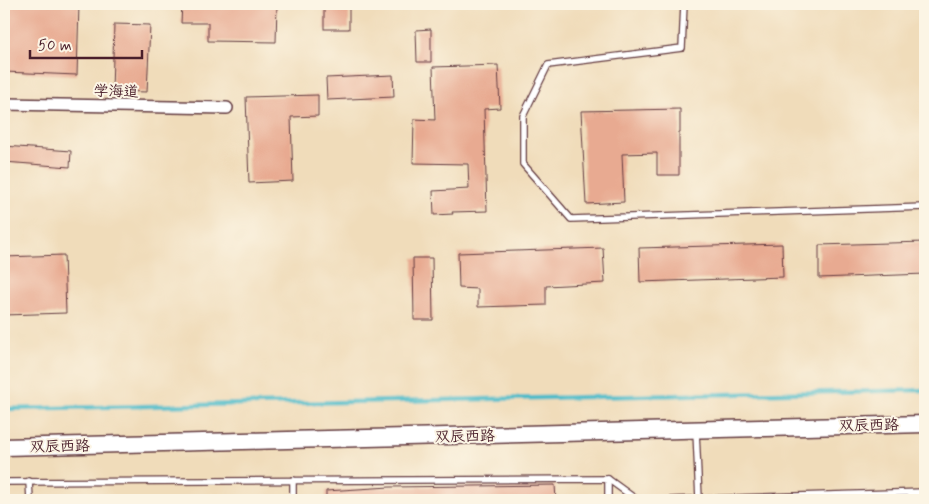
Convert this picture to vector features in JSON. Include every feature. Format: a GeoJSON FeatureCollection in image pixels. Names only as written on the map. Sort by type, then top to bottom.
{"type":"FeatureCollection","features":[{"type":"Feature","properties":{"kind":"main road","name":"双辰西路"},"geometry":{"type":"LineString","coordinates":[[4,448],[925,424]]}},
{"type":"Feature","properties":{"kind":"street","name":"学海道"},"geometry":{"type":"LineString","coordinates":[[4,104],[227,108]]}},
{"type":"Feature","properties":{"kind":"lane"},"geometry":{"type":"LineString","coordinates":[[684,4],[682,48],[548,65],[523,116],[523,164],[571,219],[925,207]]}},
{"type":"Feature","properties":{"kind":"lane"},"geometry":{"type":"LineString","coordinates":[[696,430],[699,499]]}},
{"type":"Feature","properties":{"kind":"lane"},"geometry":{"type":"LineString","coordinates":[[608,478],[608,500]]}},
{"type":"Feature","properties":{"kind":"lane"},"geometry":{"type":"LineString","coordinates":[[4,482],[608,478],[637,500]]}},
{"type":"Feature","properties":{"kind":"lane"},"geometry":{"type":"LineString","coordinates":[[293,480],[293,500]]}},
{"type":"Feature","properties":{"kind":"lane"},"geometry":{"type":"LineString","coordinates":[[29,481],[30,500]]}},
{"type":"Feature","properties":{"kind":"lane"},"geometry":{"type":"LineString","coordinates":[[671,500],[925,492]]}},
{"type":"Feature","properties":{"kind":"building"},"geometry":{"type":"Polygon","coordinates":[[[4,4],[79,4],[77,75],[4,72],[4,4]]]}},
{"type":"Feature","properties":{"kind":"building"},"geometry":{"type":"Polygon","coordinates":[[[182,4],[277,4],[276,42],[208,41],[208,23],[181,23],[182,4]]]}},
{"type":"Feature","properties":{"kind":"building"},"geometry":{"type":"Polygon","coordinates":[[[324,4],[349,4],[349,29],[324,29],[324,4]]]}},
{"type":"Feature","properties":{"kind":"building"},"geometry":{"type":"Polygon","coordinates":[[[114,24],[150,25],[147,92],[112,91],[114,24]]]}},
{"type":"Feature","properties":{"kind":"building"},"geometry":{"type":"Polygon","coordinates":[[[431,29],[431,62],[417,62],[416,30],[431,29]]]}},
{"type":"Feature","properties":{"kind":"building"},"geometry":{"type":"Polygon","coordinates":[[[498,65],[500,108],[484,109],[487,211],[452,212],[453,214],[434,215],[433,191],[469,189],[468,164],[413,163],[414,119],[435,120],[433,67],[498,65]]]}},
{"type":"Feature","properties":{"kind":"building"},"geometry":{"type":"Polygon","coordinates":[[[393,75],[394,97],[327,100],[326,78],[393,75]]]}},
{"type":"Feature","properties":{"kind":"building"},"geometry":{"type":"Polygon","coordinates":[[[318,95],[318,116],[291,117],[293,181],[249,183],[246,97],[318,95]]]}},
{"type":"Feature","properties":{"kind":"building"},"geometry":{"type":"Polygon","coordinates":[[[680,109],[679,175],[657,175],[657,153],[622,154],[624,202],[586,204],[581,111],[680,109]]]}},
{"type":"Feature","properties":{"kind":"building"},"geometry":{"type":"Polygon","coordinates":[[[4,146],[71,151],[70,167],[4,162],[4,146]]]}},
{"type":"Feature","properties":{"kind":"building"},"geometry":{"type":"Polygon","coordinates":[[[925,242],[925,274],[819,278],[819,245],[925,242]]]}},
{"type":"Feature","properties":{"kind":"building"},"geometry":{"type":"Polygon","coordinates":[[[782,244],[783,277],[640,282],[639,248],[782,244]]]}},
{"type":"Feature","properties":{"kind":"building"},"geometry":{"type":"Polygon","coordinates":[[[603,248],[605,283],[546,286],[546,305],[478,307],[478,289],[459,288],[458,253],[603,248]]]}},
{"type":"Feature","properties":{"kind":"building"},"geometry":{"type":"Polygon","coordinates":[[[64,255],[66,313],[4,315],[4,257],[64,255]]]}},
{"type":"Feature","properties":{"kind":"building"},"geometry":{"type":"Polygon","coordinates":[[[413,258],[432,258],[433,320],[414,320],[413,258]]]}},
{"type":"Feature","properties":{"kind":"building"},"geometry":{"type":"Polygon","coordinates":[[[555,485],[556,500],[326,500],[326,491],[390,487],[555,485]]]}},
{"type":"Feature","properties":{"kind":"waterway"},"geometry":{"type":"LineString","coordinates":[[4,409],[925,390]]}}]}
